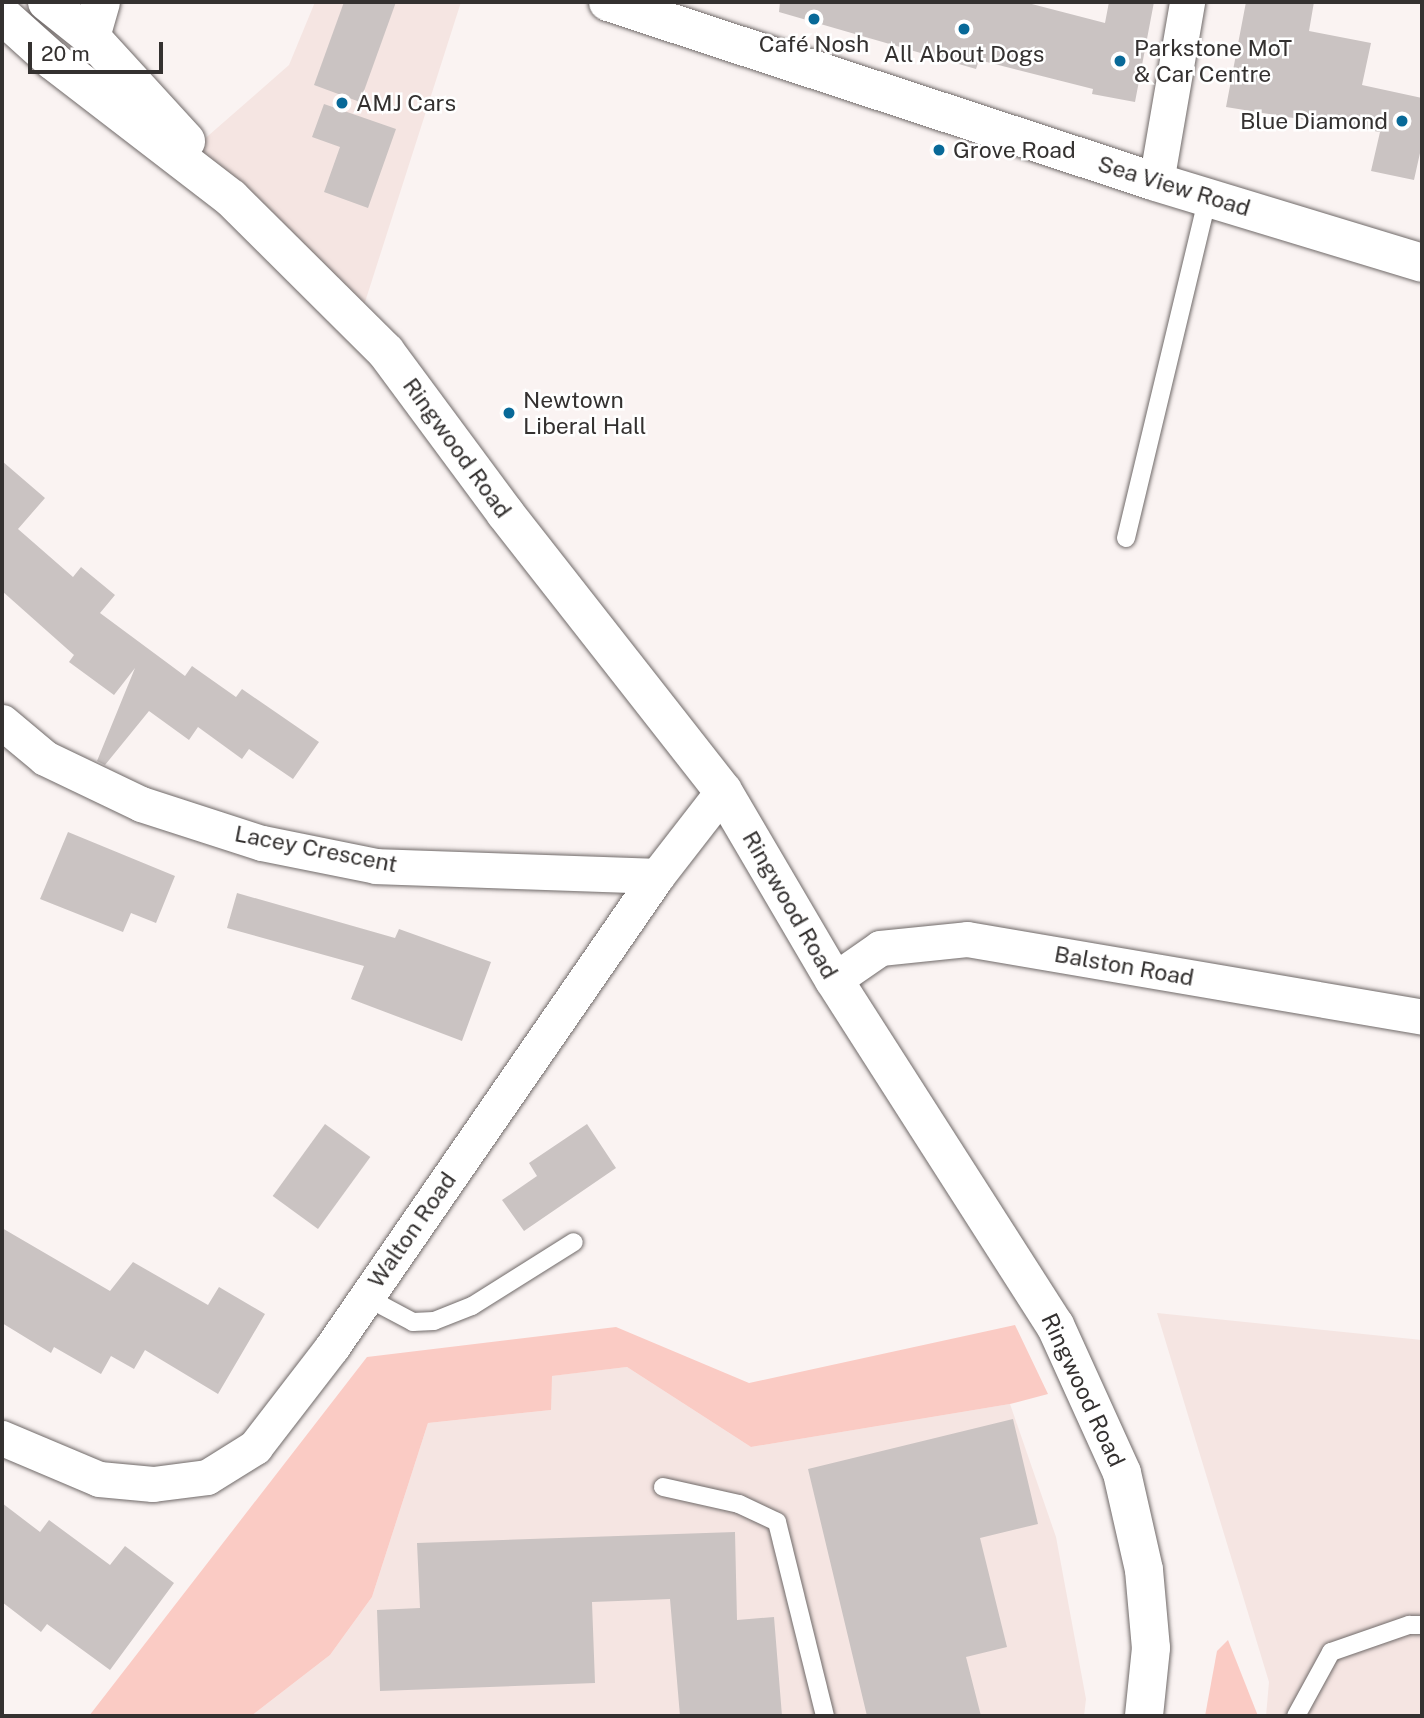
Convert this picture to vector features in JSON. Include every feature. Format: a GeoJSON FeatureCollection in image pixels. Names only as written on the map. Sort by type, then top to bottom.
{"type":"FeatureCollection","features":[{"type":"Feature","properties":{"kind":"main road"},"geometry":{"type":"LineString","coordinates":[[2,2],[13,2]]}},
{"type":"Feature","properties":{"kind":"main road"},"geometry":{"type":"LineString","coordinates":[[18,2],[62,52],[136,125]]}},
{"type":"Feature","properties":{"kind":"main road","name":"Ringwood Road"},"geometry":{"type":"LineString","coordinates":[[47,2],[96,20],[231,198]]}},
{"type":"Feature","properties":{"kind":"main road","name":"Sea View Road"},"geometry":{"type":"LineString","coordinates":[[629,5],[1156,181],[1422,262]]}},
{"type":"Feature","properties":{"kind":"main road","name":"Ringwood Road"},"geometry":{"type":"LineString","coordinates":[[2,15],[53,61],[231,198],[386,352],[505,513],[723,791],[834,980],[1055,1325],[1122,1474],[1144,1570],[1151,1648],[1144,1716]]}},
{"type":"Feature","properties":{"kind":"street"},"geometry":{"type":"LineString","coordinates":[[1156,181],[1187,2]]}},
{"type":"Feature","properties":{"kind":"street","name":"Lacey Crescent"},"geometry":{"type":"LineString","coordinates":[[2,722],[45,758],[141,804],[262,843],[376,866],[657,876]]}},
{"type":"Feature","properties":{"kind":"street","name":"Walton Road"},"geometry":{"type":"LineString","coordinates":[[2,1438],[99,1479],[153,1484],[207,1478],[255,1447],[332,1347],[657,876],[723,791]]}},
{"type":"Feature","properties":{"kind":"street","name":"Balston Road"},"geometry":{"type":"LineString","coordinates":[[834,980],[880,948],[967,939],[1422,1017]]}},
{"type":"Feature","properties":{"kind":"lane"},"geometry":{"type":"LineString","coordinates":[[1126,538],[1208,197]]}},
{"type":"Feature","properties":{"kind":"lane"},"geometry":{"type":"LineString","coordinates":[[366,1297],[413,1322],[435,1321],[472,1306],[574,1242]]}},
{"type":"Feature","properties":{"kind":"lane"},"geometry":{"type":"LineString","coordinates":[[663,1487],[739,1504],[777,1522],[825,1716]]}},
{"type":"Feature","properties":{"kind":"lane"},"geometry":{"type":"LineString","coordinates":[[1296,1716],[1331,1652],[1409,1625],[1422,1625]]}},
{"type":"Feature","properties":{"kind":"shaded area"},"geometry":{"type":"Polygon","coordinates":[[[315,2],[461,2],[358,324],[193,149],[289,65],[315,2]]]}},
{"type":"Feature","properties":{"kind":"shaded area"},"geometry":{"type":"Polygon","coordinates":[[[1157,1313],[1422,1340],[1422,1716],[1266,1716],[1269,1682],[1157,1313]]]}},
{"type":"Feature","properties":{"kind":"shaded area"},"geometry":{"type":"Polygon","coordinates":[[[1015,1325],[1048,1394],[1010,1404],[751,1447],[627,1367],[552,1376],[551,1410],[428,1423],[372,1597],[330,1655],[251,1716],[89,1716],[367,1357],[616,1327],[749,1383],[1015,1325]]]}},
{"type":"Feature","properties":{"kind":"shaded area"},"geometry":{"type":"Polygon","coordinates":[[[627,1367],[751,1447],[1010,1404],[1056,1537],[1086,1699],[1084,1716],[251,1716],[330,1655],[372,1597],[428,1423],[551,1410],[551,1376],[627,1367]]]}},
{"type":"Feature","properties":{"kind":"shaded area"},"geometry":{"type":"Polygon","coordinates":[[[1228,1640],[1258,1716],[1205,1716],[1217,1651],[1228,1640]]]}},
{"type":"Feature","properties":{"kind":"building"},"geometry":{"type":"Polygon","coordinates":[[[344,2],[396,2],[360,102],[314,85],[344,2]]]}},
{"type":"Feature","properties":{"kind":"building"},"geometry":{"type":"Polygon","coordinates":[[[780,2],[1024,2],[1105,23],[1109,2],[1154,2],[1135,102],[1092,94],[1093,89],[979,60],[976,69],[779,12],[780,2]]]}},
{"type":"Feature","properties":{"kind":"building"},"geometry":{"type":"Polygon","coordinates":[[[1246,2],[1314,2],[1309,31],[1371,43],[1362,85],[1422,98],[1422,144],[1414,180],[1371,171],[1380,132],[1226,107],[1246,2]]]}},
{"type":"Feature","properties":{"kind":"building"},"geometry":{"type":"Polygon","coordinates":[[[324,104],[396,129],[368,208],[324,192],[340,147],[312,137],[324,104]]]}},
{"type":"Feature","properties":{"kind":"building"},"geometry":{"type":"Polygon","coordinates":[[[2,461],[45,498],[18,529],[73,577],[81,567],[115,595],[100,613],[185,676],[192,666],[236,697],[242,689],[319,742],[293,779],[249,749],[242,759],[198,727],[189,740],[149,711],[105,765],[97,761],[135,668],[114,695],[69,662],[74,655],[2,591],[2,461]]]}},
{"type":"Feature","properties":{"kind":"building"},"geometry":{"type":"Polygon","coordinates":[[[68,832],[175,876],[156,923],[131,913],[123,932],[40,899],[68,832]]]}},
{"type":"Feature","properties":{"kind":"building"},"geometry":{"type":"Polygon","coordinates":[[[237,893],[395,938],[399,929],[491,962],[462,1041],[351,999],[364,966],[227,928],[237,893]]]}},
{"type":"Feature","properties":{"kind":"building"},"geometry":{"type":"Polygon","coordinates":[[[325,1124],[370,1157],[318,1229],[273,1196],[325,1124]]]}},
{"type":"Feature","properties":{"kind":"building"},"geometry":{"type":"Polygon","coordinates":[[[587,1124],[616,1168],[524,1231],[502,1200],[537,1176],[529,1163],[587,1124]]]}},
{"type":"Feature","properties":{"kind":"building"},"geometry":{"type":"Polygon","coordinates":[[[2,1228],[110,1291],[133,1262],[208,1305],[219,1287],[265,1314],[218,1394],[145,1350],[134,1369],[111,1356],[101,1374],[54,1347],[51,1353],[2,1323],[2,1228]]]}},
{"type":"Feature","properties":{"kind":"building"},"geometry":{"type":"Polygon","coordinates":[[[1013,1419],[1038,1524],[980,1538],[1007,1647],[966,1657],[981,1716],[867,1716],[808,1469],[1013,1419]]]}},
{"type":"Feature","properties":{"kind":"building"},"geometry":{"type":"Polygon","coordinates":[[[2,1503],[40,1532],[49,1520],[110,1565],[125,1546],[174,1583],[110,1670],[47,1624],[41,1632],[2,1602],[2,1503]]]}},
{"type":"Feature","properties":{"kind":"building"},"geometry":{"type":"Polygon","coordinates":[[[735,1532],[737,1620],[774,1617],[782,1716],[680,1716],[670,1599],[592,1602],[595,1683],[380,1691],[377,1610],[420,1608],[417,1543],[735,1532]]]}},
{"type":"Feature","properties":{"kind":"place","name":"Café Nosh"},"geometry":{"type":"Point","coordinates":[814,19]}},
{"type":"Feature","properties":{"kind":"place","name":"All About Dogs"},"geometry":{"type":"Point","coordinates":[964,29]}},
{"type":"Feature","properties":{"kind":"place","name":"Parkstone MoT & Car Centre"},"geometry":{"type":"Point","coordinates":[1120,61]}},
{"type":"Feature","properties":{"kind":"place","name":"AMJ Cars"},"geometry":{"type":"Point","coordinates":[342,103]}},
{"type":"Feature","properties":{"kind":"place","name":"Blue Diamond"},"geometry":{"type":"Point","coordinates":[1402,121]}},
{"type":"Feature","properties":{"kind":"place","name":"Grove Road"},"geometry":{"type":"Point","coordinates":[939,150]}},
{"type":"Feature","properties":{"kind":"place","name":"Newtown Liberal Hall"},"geometry":{"type":"Point","coordinates":[509,413]}}]}
